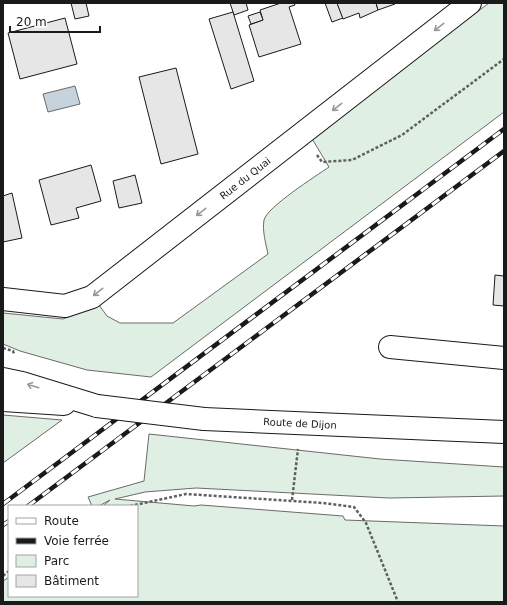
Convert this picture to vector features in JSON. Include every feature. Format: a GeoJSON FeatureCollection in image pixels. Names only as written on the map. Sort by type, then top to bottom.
{"type":"FeatureCollection","features":[{"type":"Feature","properties":{"kind":"street","name":"Rue du Quai"},"geometry":{"type":"LineString","coordinates":[[3,299],[65,306],[92,298],[470,3]]}},
{"type":"Feature","properties":{"kind":"street"},"geometry":{"type":"LineString","coordinates":[[390,347],[504,358]]}},
{"type":"Feature","properties":{"kind":"street","name":"Route de Dijon"},"geometry":{"type":"LineString","coordinates":[[3,379],[22,383],[97,406]]}},
{"type":"Feature","properties":{"kind":"street","name":"Route de Dijon"},"geometry":{"type":"LineString","coordinates":[[3,400],[97,406],[204,418],[504,432]]}},
{"type":"Feature","properties":{"kind":"path"},"geometry":{"type":"LineString","coordinates":[[302,134],[322,162],[352,160],[402,134],[504,59]]}},
{"type":"Feature","properties":{"kind":"path"},"geometry":{"type":"LineString","coordinates":[[292,500],[299,442]]}},
{"type":"Feature","properties":{"kind":"path"},"geometry":{"type":"LineString","coordinates":[[135,505],[186,494],[292,500],[354,507],[366,523],[398,602]]}},
{"type":"Feature","properties":{"kind":"green space"},"geometry":{"type":"Polygon","coordinates":[[[489,3],[504,3],[504,112],[151,377],[87,370],[20,351],[3,344],[3,313],[63,319],[99,305],[107,316],[120,323],[173,323],[268,254],[264,237],[264,220],[267,214],[282,200],[329,167],[311,137],[489,3]]]}},
{"type":"Feature","properties":{"kind":"green space"},"geometry":{"type":"Polygon","coordinates":[[[3,415],[62,420],[3,463],[3,415]]]}},
{"type":"Feature","properties":{"kind":"green space"},"geometry":{"type":"Polygon","coordinates":[[[149,434],[380,459],[504,467],[504,496],[389,498],[196,488],[145,492],[115,499],[343,516],[345,520],[504,526],[504,602],[3,602],[3,581],[8,578],[8,597],[138,597],[138,505],[104,505],[110,500],[101,505],[92,505],[88,497],[144,481],[149,434]]]}},
{"type":"Feature","properties":{"kind":"shaded area"},"geometry":{"type":"Polygon","coordinates":[[[75,86],[80,104],[48,112],[43,94],[75,86]]]}},
{"type":"Feature","properties":{"kind":"building"},"geometry":{"type":"Polygon","coordinates":[[[71,3],[86,3],[89,16],[75,19],[71,3]]]}},
{"type":"Feature","properties":{"kind":"building"},"geometry":{"type":"Polygon","coordinates":[[[230,3],[246,3],[248,10],[234,15],[230,3]]]}},
{"type":"Feature","properties":{"kind":"building"},"geometry":{"type":"Polygon","coordinates":[[[281,3],[294,3],[295,5],[289,7],[301,44],[259,57],[249,25],[263,20],[260,10],[281,3]]]}},
{"type":"Feature","properties":{"kind":"building"},"geometry":{"type":"Polygon","coordinates":[[[325,3],[337,3],[343,18],[332,22],[325,3]]]}},
{"type":"Feature","properties":{"kind":"building"},"geometry":{"type":"Polygon","coordinates":[[[337,3],[376,3],[378,10],[360,18],[359,13],[343,19],[337,3]]]}},
{"type":"Feature","properties":{"kind":"building"},"geometry":{"type":"Polygon","coordinates":[[[376,3],[395,3],[395,4],[378,10],[376,3]]]}},
{"type":"Feature","properties":{"kind":"building"},"geometry":{"type":"Polygon","coordinates":[[[233,12],[254,81],[231,89],[209,19],[233,12]]]}},
{"type":"Feature","properties":{"kind":"building"},"geometry":{"type":"Polygon","coordinates":[[[260,12],[263,20],[251,24],[248,16],[260,12]]]}},
{"type":"Feature","properties":{"kind":"building"},"geometry":{"type":"Polygon","coordinates":[[[65,18],[77,64],[20,79],[8,33],[65,18]]]}},
{"type":"Feature","properties":{"kind":"building"},"geometry":{"type":"Polygon","coordinates":[[[176,68],[198,154],[161,164],[139,77],[176,68]]]}},
{"type":"Feature","properties":{"kind":"building"},"geometry":{"type":"Polygon","coordinates":[[[91,165],[101,201],[76,208],[79,218],[51,225],[39,180],[91,165]]]}},
{"type":"Feature","properties":{"kind":"building"},"geometry":{"type":"Polygon","coordinates":[[[135,175],[142,203],[119,208],[113,181],[135,175]]]}},
{"type":"Feature","properties":{"kind":"building"},"geometry":{"type":"Polygon","coordinates":[[[12,193],[22,238],[3,242],[3,196],[12,193]]]}},
{"type":"Feature","properties":{"kind":"building"},"geometry":{"type":"Polygon","coordinates":[[[495,275],[504,276],[504,306],[493,305],[495,275]]]}},
{"type":"Feature","properties":{"kind":"railway"},"geometry":{"type":"LineString","coordinates":[[3,504],[504,129]]}},
{"type":"Feature","properties":{"kind":"railway"},"geometry":{"type":"LineString","coordinates":[[29,505],[504,151]]}},
{"type":"Feature","properties":{"kind":"railway"},"geometry":{"type":"LineString","coordinates":[[3,525],[8,522]]}}]}
